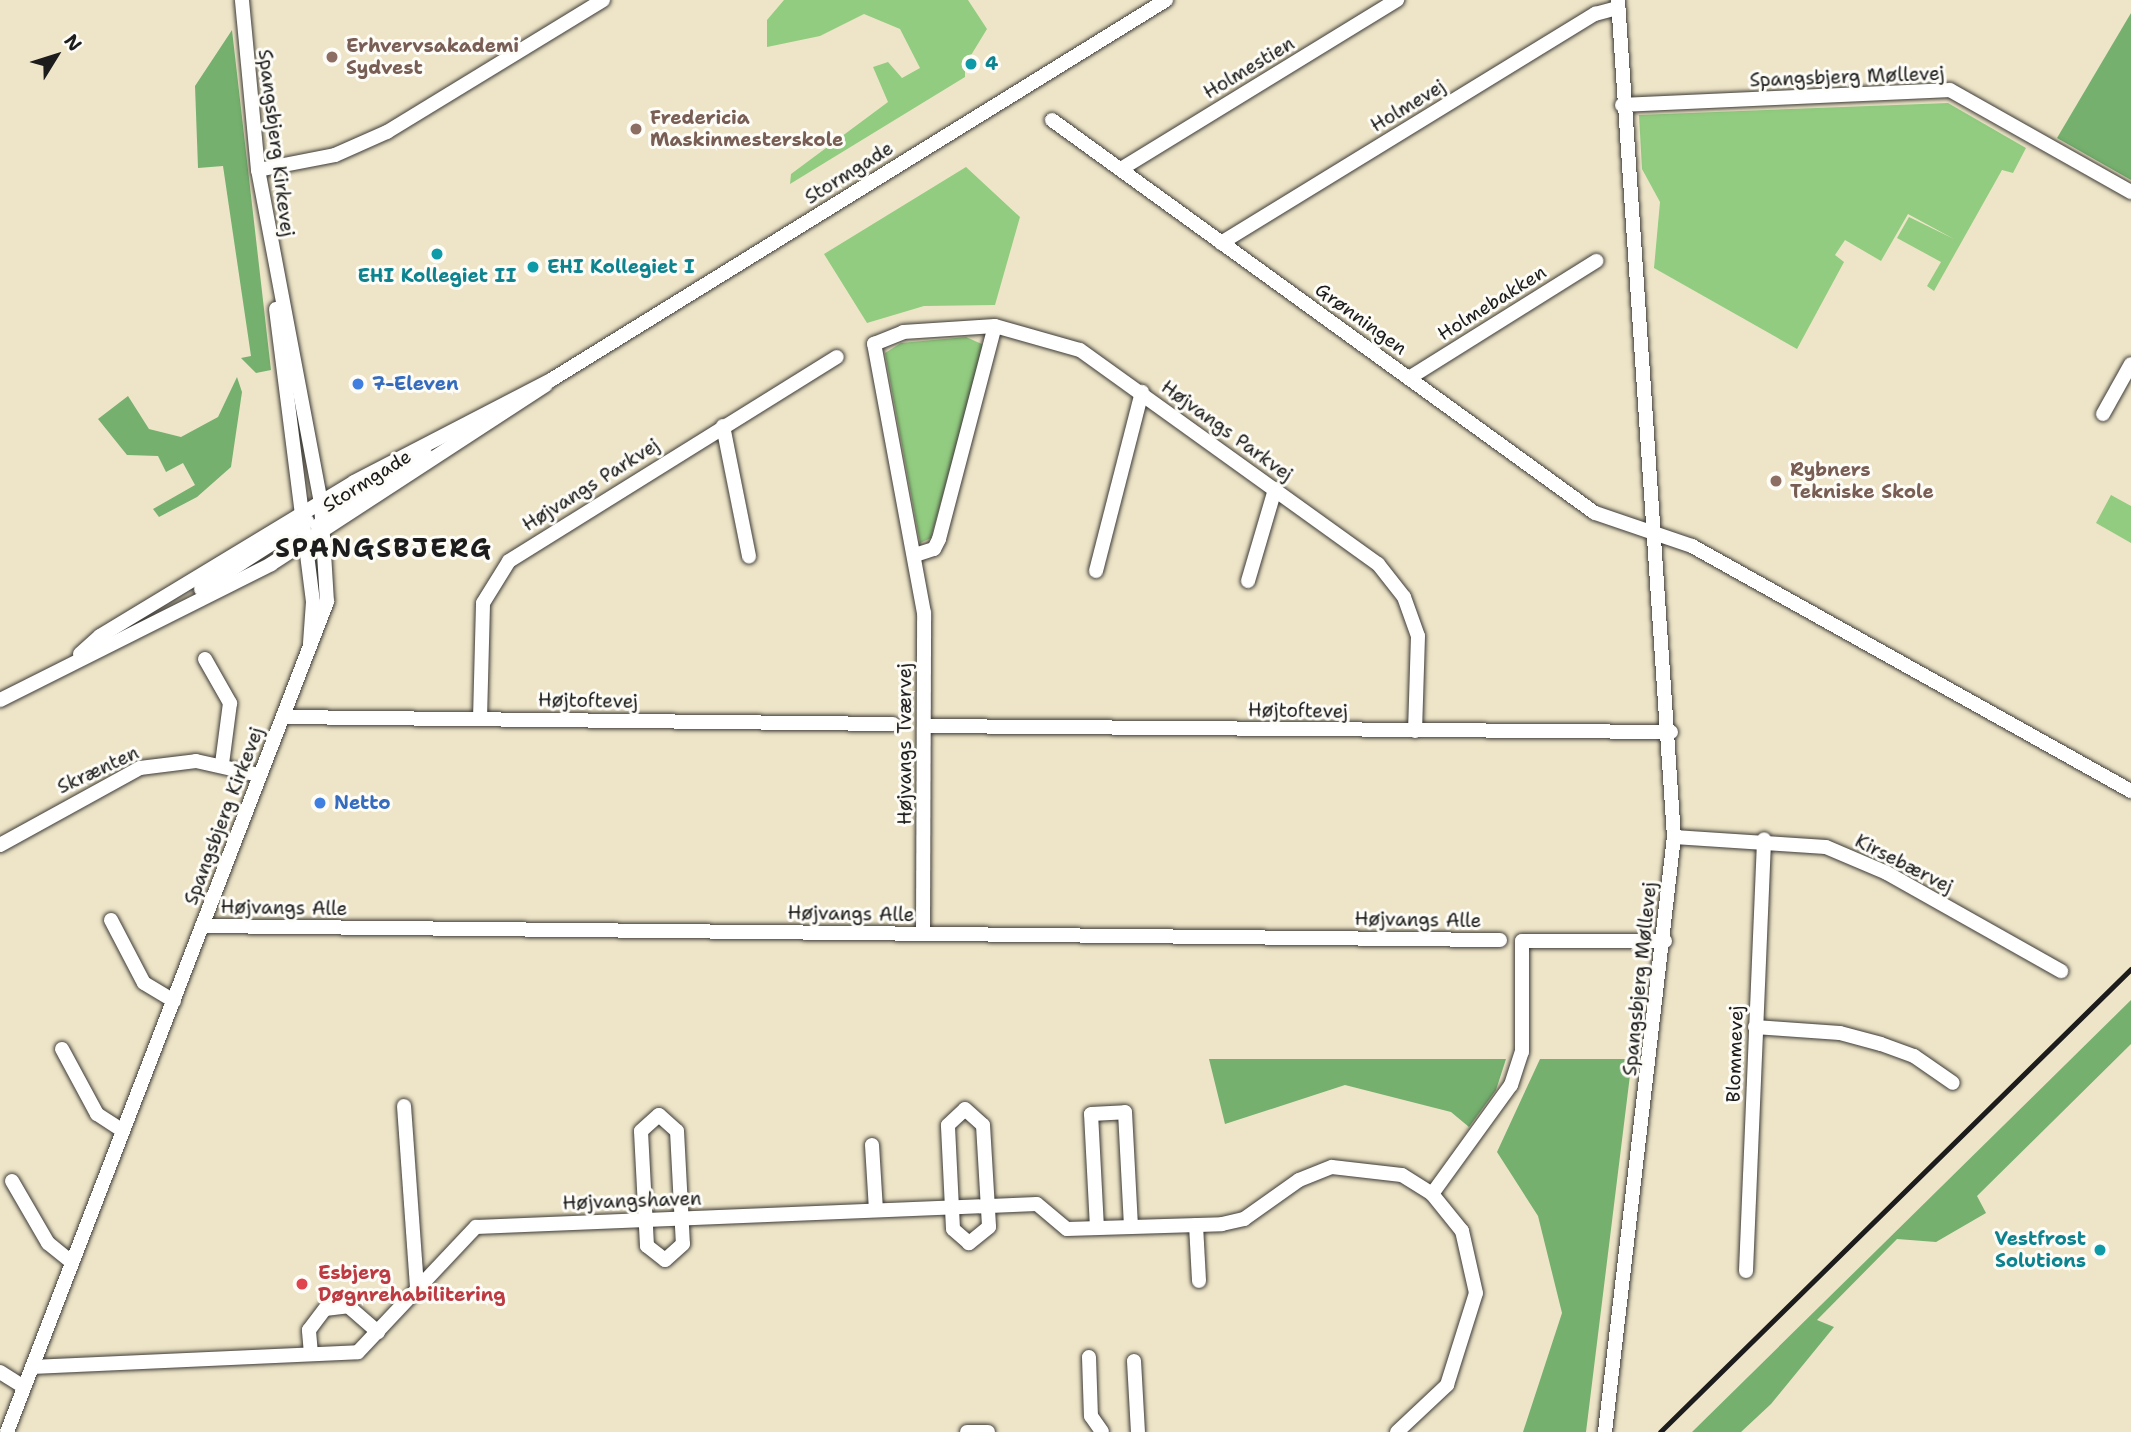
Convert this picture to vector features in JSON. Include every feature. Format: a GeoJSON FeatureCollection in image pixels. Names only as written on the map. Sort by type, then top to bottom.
{"type":"FeatureCollection","features":[{"type":"Feature","properties":{"kind":"street","name":"Spangsbjerg Kirkevej"},"geometry":{"type":"LineString","coordinates":[[242,0],[258,170],[276,289],[313,602],[310,645]]}},
{"type":"Feature","properties":{"kind":"street"},"geometry":{"type":"LineString","coordinates":[[258,170],[335,155],[387,132],[603,0]]}},
{"type":"Feature","properties":{"kind":"street","name":"Stormgade"},"geometry":{"type":"LineString","coordinates":[[80,654],[100,636],[302,520],[321,503],[551,380],[1166,0]]}},
{"type":"Feature","properties":{"kind":"street","name":"Holmestien"},"geometry":{"type":"LineString","coordinates":[[1121,169],[1397,0]]}},
{"type":"Feature","properties":{"kind":"street","name":"Spangsbjerg Møllevej"},"geometry":{"type":"LineString","coordinates":[[1605,1432],[1665,941],[1674,836],[1671,732],[1622,105],[1618,4]]}},
{"type":"Feature","properties":{"kind":"street","name":"Holmevej"},"geometry":{"type":"LineString","coordinates":[[1221,243],[1595,14],[1618,4]]}},
{"type":"Feature","properties":{"kind":"street","name":"Spangsbjerg Møllevej"},"geometry":{"type":"LineString","coordinates":[[1622,105],[1950,90],[2131,192]]}},
{"type":"Feature","properties":{"kind":"street","name":"Grønningen"},"geometry":{"type":"LineString","coordinates":[[1052,120],[1595,513],[1656,529]]}},
{"type":"Feature","properties":{"kind":"street","name":"Holmebakken"},"geometry":{"type":"LineString","coordinates":[[1409,378],[1596,261]]}},
{"type":"Feature","properties":{"kind":"street","name":"Spangsbjerg Kirkevej"},"geometry":{"type":"LineString","coordinates":[[8,1432],[70,1261],[174,1001],[327,602],[321,503],[276,289]]}},
{"type":"Feature","properties":{"kind":"street","name":"Højvangs Parkvej"},"geometry":{"type":"LineString","coordinates":[[874,344],[942,324],[996,326],[1080,350],[1142,393],[1378,564],[1404,597],[1418,636],[1415,731]]}},
{"type":"Feature","properties":{"kind":"street"},"geometry":{"type":"LineString","coordinates":[[915,555],[934,550],[939,539],[996,326]]}},
{"type":"Feature","properties":{"kind":"street","name":"Højvangs Tværvej"},"geometry":{"type":"LineString","coordinates":[[874,344],[924,613],[923,933]]}},
{"type":"Feature","properties":{"kind":"street","name":"Højvangs Parkvej"},"geometry":{"type":"LineString","coordinates":[[480,719],[483,603],[509,561],[836,357]]}},
{"type":"Feature","properties":{"kind":"street"},"geometry":{"type":"LineString","coordinates":[[2103,414],[2131,364]]}},
{"type":"Feature","properties":{"kind":"street","name":"Stormgade"},"geometry":{"type":"LineString","coordinates":[[0,700],[80,654],[306,542],[323,526],[528,402],[551,380]]}},
{"type":"Feature","properties":{"kind":"street"},"geometry":{"type":"LineString","coordinates":[[1096,571],[1142,393]]}},
{"type":"Feature","properties":{"kind":"street"},"geometry":{"type":"LineString","coordinates":[[723,426],[749,556]]}},
{"type":"Feature","properties":{"kind":"street"},"geometry":{"type":"LineString","coordinates":[[323,526],[453,432]]}},
{"type":"Feature","properties":{"kind":"street"},"geometry":{"type":"LineString","coordinates":[[1248,581],[1275,489]]}},
{"type":"Feature","properties":{"kind":"street"},"geometry":{"type":"LineString","coordinates":[[183,604],[302,520]]}},
{"type":"Feature","properties":{"kind":"street"},"geometry":{"type":"LineString","coordinates":[[1656,529],[2131,791]]}},
{"type":"Feature","properties":{"kind":"street"},"geometry":{"type":"LineString","coordinates":[[205,659],[230,704],[222,764]]}},
{"type":"Feature","properties":{"kind":"street","name":"Højtoftevej"},"geometry":{"type":"LineString","coordinates":[[283,717],[893,724]]}},
{"type":"Feature","properties":{"kind":"street","name":"Højtoftevej"},"geometry":{"type":"LineString","coordinates":[[924,726],[1671,732]]}},
{"type":"Feature","properties":{"kind":"street","name":"Skrænten"},"geometry":{"type":"LineString","coordinates":[[0,845],[140,768],[222,764],[259,775]]}},
{"type":"Feature","properties":{"kind":"street","name":"Kirsebærvej"},"geometry":{"type":"LineString","coordinates":[[1674,836],[1764,839],[1826,846],[1887,873],[2061,971]]}},
{"type":"Feature","properties":{"kind":"street","name":"Blommevej"},"geometry":{"type":"LineString","coordinates":[[1746,1271],[1764,839]]}},
{"type":"Feature","properties":{"kind":"street"},"geometry":{"type":"LineString","coordinates":[[111,920],[144,983],[174,1001]]}},
{"type":"Feature","properties":{"kind":"street","name":"Højvangs Alle"},"geometry":{"type":"LineString","coordinates":[[202,926],[1500,940]]}},
{"type":"Feature","properties":{"kind":"street"},"geometry":{"type":"LineString","coordinates":[[1432,1194],[1511,1085],[1522,1052],[1521,941],[1665,941]]}},
{"type":"Feature","properties":{"kind":"street"},"geometry":{"type":"LineString","coordinates":[[1755,1027],[1840,1033],[1881,1044],[1914,1056],[1953,1083]]}},
{"type":"Feature","properties":{"kind":"street"},"geometry":{"type":"LineString","coordinates":[[62,1049],[97,1114],[123,1131]]}},
{"type":"Feature","properties":{"kind":"street"},"geometry":{"type":"LineString","coordinates":[[404,1106],[417,1289]]}},
{"type":"Feature","properties":{"kind":"street"},"geometry":{"type":"LineString","coordinates":[[965,1110],[984,1125],[988,1206],[985,1234],[970,1243],[956,1237],[951,1207],[948,1125],[965,1110]]}},
{"type":"Feature","properties":{"kind":"street"},"geometry":{"type":"LineString","coordinates":[[1097,1228],[1091,1114],[1125,1112],[1131,1227]]}},
{"type":"Feature","properties":{"kind":"street"},"geometry":{"type":"LineString","coordinates":[[659,1115],[677,1130],[682,1218],[684,1244],[665,1260],[647,1246],[641,1131],[659,1115]]}},
{"type":"Feature","properties":{"kind":"street"},"geometry":{"type":"LineString","coordinates":[[873,1145],[876,1210]]}},
{"type":"Feature","properties":{"kind":"street","name":"Højvangshaven"},"geometry":{"type":"LineString","coordinates":[[32,1367],[358,1352],[476,1227],[1037,1204],[1067,1229],[1196,1225],[1244,1219],[1299,1180],[1332,1167],[1402,1175],[1432,1194],[1462,1231],[1476,1293],[1447,1385],[1397,1432]]}},
{"type":"Feature","properties":{"kind":"street"},"geometry":{"type":"LineString","coordinates":[[12,1181],[48,1243],[70,1261]]}},
{"type":"Feature","properties":{"kind":"street"},"geometry":{"type":"LineString","coordinates":[[1196,1225],[1199,1282]]}},
{"type":"Feature","properties":{"kind":"street"},"geometry":{"type":"LineString","coordinates":[[311,1354],[310,1330],[325,1309],[348,1306],[378,1332]]}},
{"type":"Feature","properties":{"kind":"street"},"geometry":{"type":"LineString","coordinates":[[1089,1357],[1091,1416],[1102,1432]]}},
{"type":"Feature","properties":{"kind":"street"},"geometry":{"type":"LineString","coordinates":[[1134,1361],[1138,1432]]}},
{"type":"Feature","properties":{"kind":"street"},"geometry":{"type":"LineString","coordinates":[[0,1372],[24,1387]]}},
{"type":"Feature","properties":{"kind":"street"},"geometry":{"type":"LineString","coordinates":[[967,1432],[988,1432]]}},
{"type":"Feature","properties":{"kind":"green space"},"geometry":{"type":"Polygon","coordinates":[[[784,0],[968,0],[987,29],[965,65],[965,77],[790,184],[791,174],[888,102],[873,67],[888,62],[902,78],[920,68],[900,29],[864,14],[820,36],[767,47],[767,20],[784,0]]]}},
{"type":"Feature","properties":{"kind":"green space"},"geometry":{"type":"Polygon","coordinates":[[[2131,13],[2131,180],[2057,138],[2131,13]]]}},
{"type":"Feature","properties":{"kind":"green space"},"geometry":{"type":"Polygon","coordinates":[[[232,30],[271,370],[256,373],[241,358],[251,356],[223,166],[198,168],[195,86],[232,30]]]}},
{"type":"Feature","properties":{"kind":"green space"},"geometry":{"type":"Polygon","coordinates":[[[1948,103],[2026,148],[2013,173],[2002,170],[1934,291],[1927,286],[1941,262],[1897,238],[1909,217],[1954,239],[1908,214],[1881,261],[1845,240],[1835,255],[1844,262],[1797,349],[1654,268],[1660,202],[1642,169],[1639,115],[1948,103]]]}},
{"type":"Feature","properties":{"kind":"green space"},"geometry":{"type":"Polygon","coordinates":[[[966,167],[1020,217],[995,305],[924,306],[867,323],[824,254],[966,167]]]}},
{"type":"Feature","properties":{"kind":"green space"},"geometry":{"type":"Polygon","coordinates":[[[966,337],[984,345],[931,538],[920,543],[885,353],[901,343],[966,337]]]}},
{"type":"Feature","properties":{"kind":"green space"},"geometry":{"type":"Polygon","coordinates":[[[237,377],[242,392],[231,467],[197,497],[159,517],[153,509],[195,485],[183,463],[166,472],[158,456],[127,455],[98,419],[128,396],[149,429],[181,437],[218,417],[237,377]]]}},
{"type":"Feature","properties":{"kind":"green space"},"geometry":{"type":"Polygon","coordinates":[[[2111,495],[2131,506],[2131,543],[2096,523],[2111,495]]]}},
{"type":"Feature","properties":{"kind":"green space"},"geometry":{"type":"Polygon","coordinates":[[[2131,1000],[2131,1044],[1977,1196],[1986,1213],[1936,1242],[1897,1239],[1817,1320],[1834,1327],[1771,1404],[1741,1432],[1692,1432],[2131,1000]]]}},
{"type":"Feature","properties":{"kind":"green space"},"geometry":{"type":"Polygon","coordinates":[[[1209,1059],[1506,1059],[1496,1090],[1469,1127],[1451,1112],[1345,1085],[1225,1124],[1209,1059]]]}},
{"type":"Feature","properties":{"kind":"green space"},"geometry":{"type":"Polygon","coordinates":[[[1540,1059],[1632,1059],[1586,1432],[1523,1432],[1562,1313],[1538,1216],[1497,1152],[1540,1059]]]}},
{"type":"Feature","properties":{"kind":"railway"},"geometry":{"type":"LineString","coordinates":[[1660,1432],[2131,969]]}},
{"type":"Feature","properties":{"kind":"place","name":"Erhvervsakademi Sydvest"},"geometry":{"type":"Point","coordinates":[332,57]}},
{"type":"Feature","properties":{"kind":"place","name":"4"},"geometry":{"type":"Point","coordinates":[971,64]}},
{"type":"Feature","properties":{"kind":"place","name":"Fredericia Maskinmesterskole"},"geometry":{"type":"Point","coordinates":[636,129]}},
{"type":"Feature","properties":{"kind":"place","name":"EHI Kollegiet II"},"geometry":{"type":"Point","coordinates":[437,254]}},
{"type":"Feature","properties":{"kind":"place","name":"EHI Kollegiet I"},"geometry":{"type":"Point","coordinates":[533,267]}},
{"type":"Feature","properties":{"kind":"place","name":"7-Eleven"},"geometry":{"type":"Point","coordinates":[358,384]}},
{"type":"Feature","properties":{"kind":"place","name":"Rybners Tekniske Skole"},"geometry":{"type":"Point","coordinates":[1776,481]}},
{"type":"Feature","properties":{"kind":"place","name":"Netto"},"geometry":{"type":"Point","coordinates":[320,803]}},
{"type":"Feature","properties":{"kind":"place","name":"Vestfrost Solutions"},"geometry":{"type":"Point","coordinates":[2100,1250]}},
{"type":"Feature","properties":{"kind":"place","name":"Esbjerg Døgnrehabilitering"},"geometry":{"type":"Point","coordinates":[302,1284]}},
{"type":"Feature","properties":{"kind":"district","name":"SPANGSBJERG"},"geometry":{"type":"Point","coordinates":[384,548]}}]}
